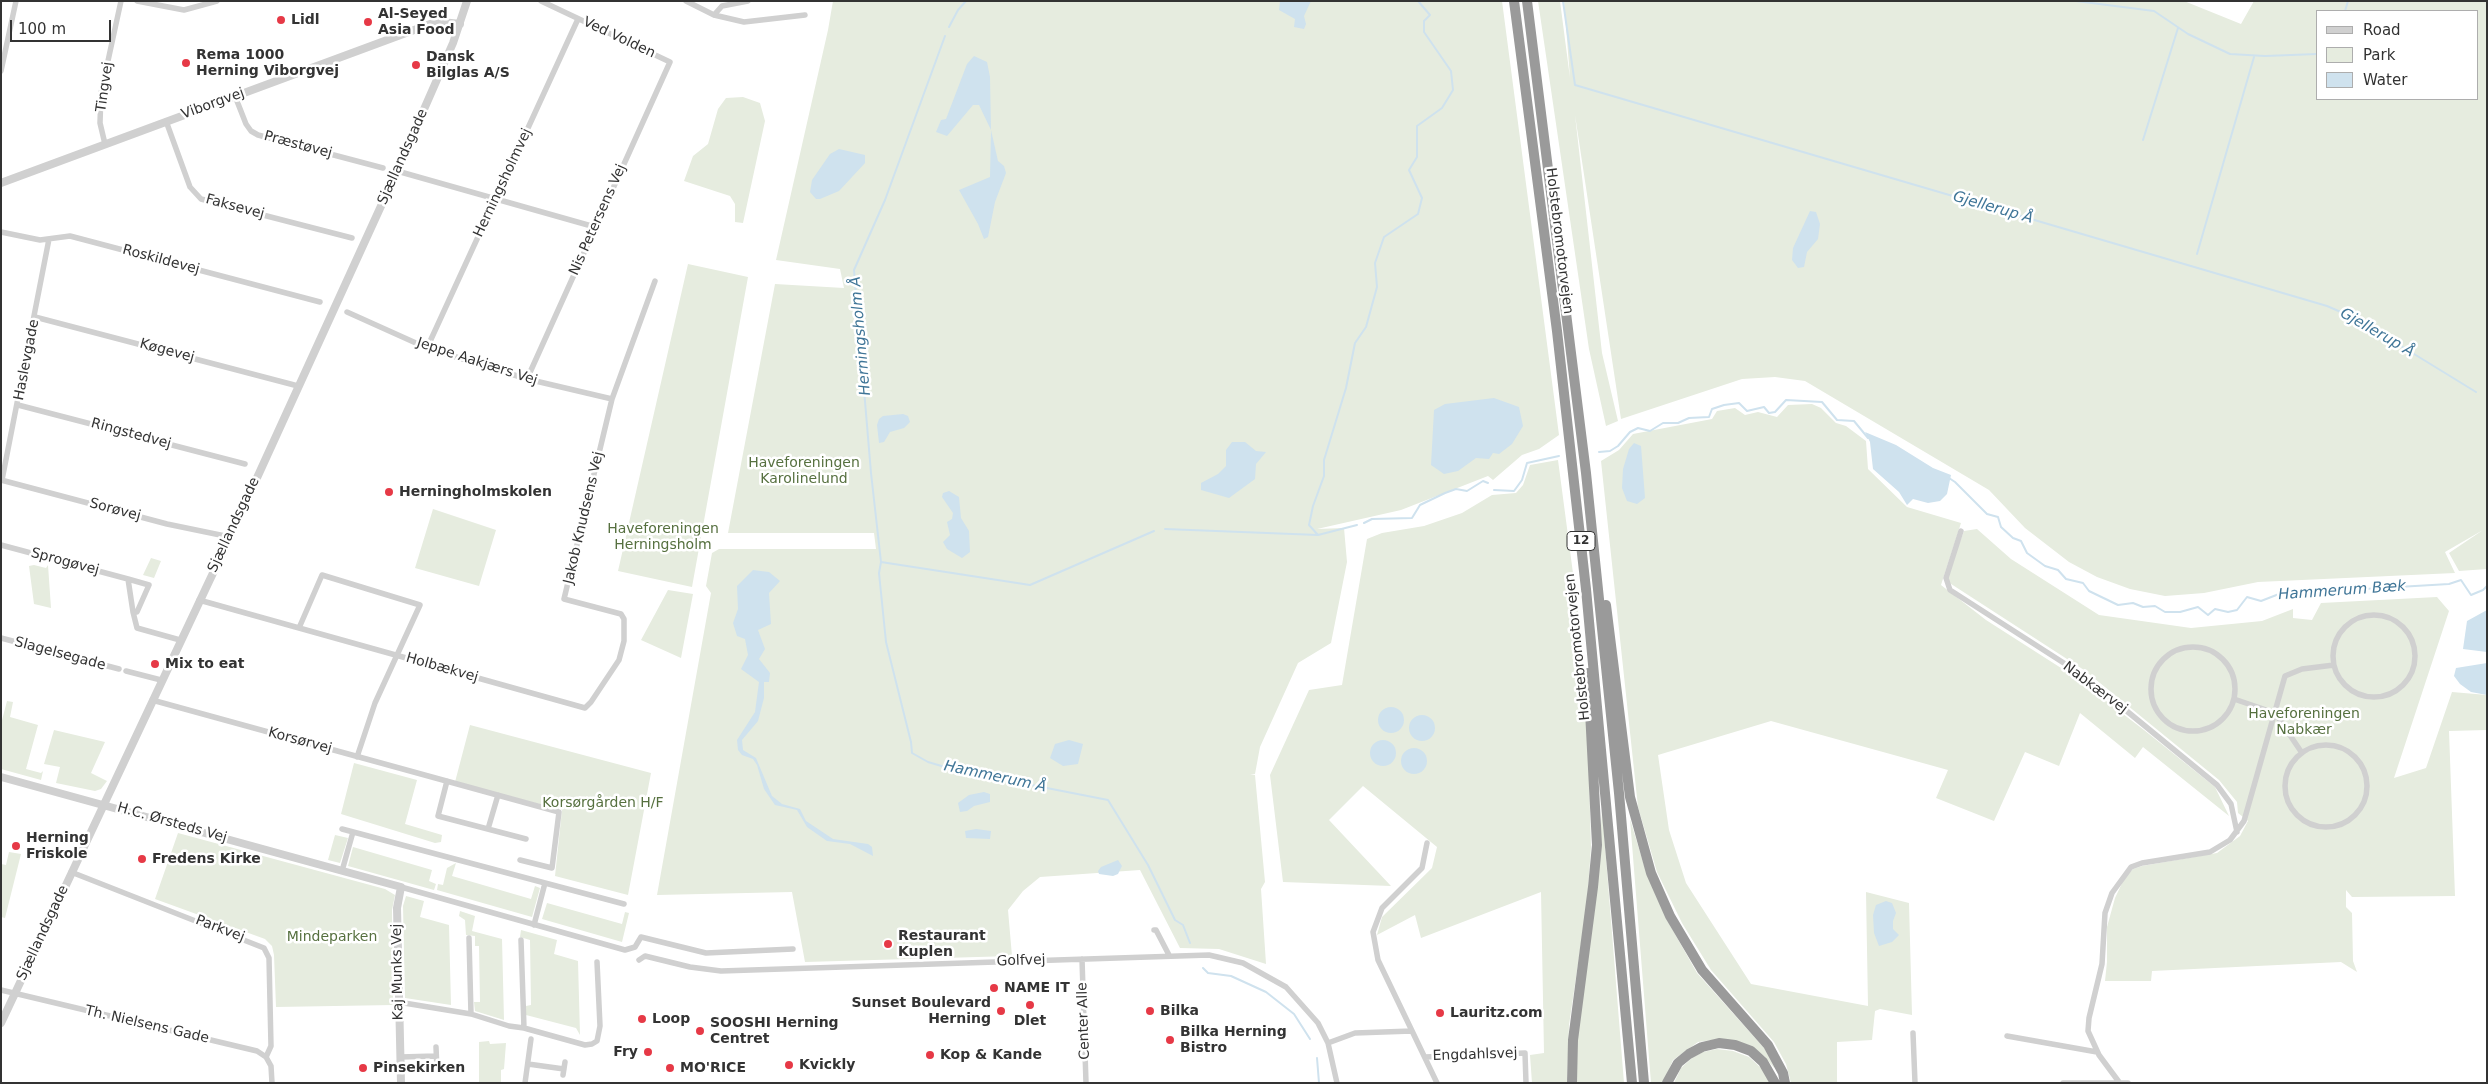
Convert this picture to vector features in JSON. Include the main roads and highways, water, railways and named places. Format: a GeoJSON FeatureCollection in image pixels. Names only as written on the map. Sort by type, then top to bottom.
{"type":"FeatureCollection","features":[{"type":"Feature","properties":{"kind":"highway","name":"Holstebromotorvejen"},"geometry":{"type":"LineString","coordinates":[[1514,1],[1557,331],[1586,589],[1632,1083]]}},
{"type":"Feature","properties":{"kind":"highway","name":"Holstebromotorvejen"},"geometry":{"type":"LineString","coordinates":[[1527,1],[1586,473],[1618,793],[1644,1083]]}},
{"type":"Feature","properties":{"kind":"highway"},"geometry":{"type":"LineString","coordinates":[[1586,473],[1596,527],[1630,797],[1651,874],[1670,916],[1702,970],[1768,1045],[1783,1073],[1784,1083]]}},
{"type":"Feature","properties":{"kind":"highway"},"geometry":{"type":"LineString","coordinates":[[1572,1083],[1573,1040],[1597,844],[1584,616],[1586,589]]}},
{"type":"Feature","properties":{"kind":"highway"},"geometry":{"type":"LineString","coordinates":[[1667,1083],[1678,1064],[1689,1054],[1702,1047],[1719,1043],[1735,1045],[1751,1052],[1763,1062],[1775,1083]]}},
{"type":"Feature","properties":{"kind":"water"},"geometry":{"type":"Polygon","coordinates":[[[1280,1],[1311,1],[1304,16],[1306,24],[1304,29],[1294,27],[1295,19],[1279,10],[1280,1]]]}},
{"type":"Feature","properties":{"kind":"water"},"geometry":{"type":"Polygon","coordinates":[[[974,56],[987,62],[990,77],[991,130],[979,105],[973,105],[947,136],[936,132],[941,120],[946,119],[967,64],[974,56]]]}},
{"type":"Feature","properties":{"kind":"water"},"geometry":{"type":"Polygon","coordinates":[[[991,130],[998,161],[1004,166],[1006,173],[995,202],[988,237],[984,239],[959,190],[990,177],[991,130]]]}},
{"type":"Feature","properties":{"kind":"water"},"geometry":{"type":"Polygon","coordinates":[[[839,149],[865,155],[865,163],[839,191],[816,199],[810,192],[812,180],[830,154],[839,149]]]}},
{"type":"Feature","properties":{"kind":"water"},"geometry":{"type":"Polygon","coordinates":[[[1810,211],[1816,212],[1820,224],[1818,239],[1807,252],[1804,267],[1798,268],[1792,260],[1793,248],[1810,211]]]}},
{"type":"Feature","properties":{"kind":"water"},"geometry":{"type":"Polygon","coordinates":[[[1494,398],[1519,407],[1523,426],[1512,444],[1499,454],[1493,453],[1489,459],[1476,458],[1458,471],[1444,474],[1431,465],[1434,410],[1445,404],[1494,398]]]}},
{"type":"Feature","properties":{"kind":"water"},"geometry":{"type":"Polygon","coordinates":[[[903,414],[908,416],[910,422],[904,428],[890,432],[884,442],[879,443],[877,425],[879,419],[883,416],[903,414]]]}},
{"type":"Feature","properties":{"kind":"water"},"geometry":{"type":"Polygon","coordinates":[[[1865,432],[1896,445],[1933,468],[1951,475],[1947,494],[1940,501],[1928,503],[1913,499],[1907,505],[1899,492],[1873,469],[1870,442],[1865,432]]]}},
{"type":"Feature","properties":{"kind":"water"},"geometry":{"type":"Polygon","coordinates":[[[1232,442],[1245,442],[1256,451],[1266,452],[1256,464],[1255,479],[1229,498],[1201,490],[1201,483],[1218,474],[1226,466],[1226,450],[1232,442]]]}},
{"type":"Feature","properties":{"kind":"water"},"geometry":{"type":"Polygon","coordinates":[[[1634,443],[1641,446],[1645,498],[1637,504],[1627,501],[1622,488],[1623,469],[1629,449],[1634,443]]]}},
{"type":"Feature","properties":{"kind":"water"},"geometry":{"type":"Polygon","coordinates":[[[949,491],[959,497],[961,518],[969,531],[970,552],[962,558],[947,549],[943,542],[950,535],[947,522],[952,519],[953,513],[942,497],[943,493],[949,491]]]}},
{"type":"Feature","properties":{"kind":"water"},"geometry":{"type":"Polygon","coordinates":[[[753,570],[769,572],[780,581],[769,593],[771,624],[758,630],[765,649],[759,659],[770,673],[769,682],[764,682],[764,698],[758,721],[742,740],[743,750],[756,758],[772,796],[782,804],[800,809],[806,821],[833,839],[868,844],[872,847],[873,856],[850,844],[827,841],[807,827],[797,810],[775,805],[764,789],[757,765],[753,759],[742,755],[738,750],[737,740],[755,712],[759,682],[741,669],[748,655],[745,639],[737,636],[733,623],[738,609],[737,586],[753,570]]]}},
{"type":"Feature","properties":{"kind":"water"},"geometry":{"type":"Polygon","coordinates":[[[2487,610],[2487,652],[2463,649],[2467,621],[2487,610]]]}},
{"type":"Feature","properties":{"kind":"water"},"geometry":{"type":"Polygon","coordinates":[[[2487,663],[2487,695],[2471,692],[2460,684],[2454,676],[2456,668],[2487,663]]]}},
{"type":"Feature","properties":{"kind":"water"},"geometry":{"type":"Polygon","coordinates":[[[1391,707],[1400,711],[1404,720],[1400,729],[1391,733],[1382,729],[1378,720],[1382,711],[1391,707]]]}},
{"type":"Feature","properties":{"kind":"water"},"geometry":{"type":"Polygon","coordinates":[[[1422,715],[1431,719],[1435,728],[1431,737],[1422,741],[1413,737],[1409,728],[1413,719],[1422,715]]]}},
{"type":"Feature","properties":{"kind":"water"},"geometry":{"type":"Polygon","coordinates":[[[1069,740],[1083,744],[1078,764],[1063,766],[1050,758],[1055,744],[1069,740]]]}},
{"type":"Feature","properties":{"kind":"water"},"geometry":{"type":"Polygon","coordinates":[[[1383,740],[1392,744],[1396,753],[1392,762],[1383,766],[1374,762],[1370,753],[1374,744],[1383,740]]]}},
{"type":"Feature","properties":{"kind":"water"},"geometry":{"type":"Polygon","coordinates":[[[1414,748],[1423,752],[1427,761],[1423,770],[1414,774],[1405,770],[1401,761],[1405,752],[1414,748]]]}},
{"type":"Feature","properties":{"kind":"water"},"geometry":{"type":"Polygon","coordinates":[[[984,792],[990,794],[990,802],[960,812],[958,803],[969,795],[984,792]]]}},
{"type":"Feature","properties":{"kind":"water"},"geometry":{"type":"Polygon","coordinates":[[[976,829],[991,831],[990,839],[966,838],[965,831],[976,829]]]}},
{"type":"Feature","properties":{"kind":"water"},"geometry":{"type":"Polygon","coordinates":[[[1118,860],[1122,866],[1118,874],[1113,876],[1099,874],[1098,871],[1101,867],[1118,860]]]}},
{"type":"Feature","properties":{"kind":"water"},"geometry":{"type":"Polygon","coordinates":[[[1886,901],[1892,903],[1896,913],[1893,929],[1899,935],[1892,942],[1879,946],[1874,933],[1873,915],[1876,905],[1886,901]]]}},
{"type":"Feature","properties":{"kind":"waterway","name":"Herningsholm Å"},"geometry":{"type":"LineString","coordinates":[[949,27],[958,10],[966,1]]}},
{"type":"Feature","properties":{"kind":"waterway"},"geometry":{"type":"LineString","coordinates":[[1318,535],[1309,525],[1313,506],[1324,476],[1324,460],[1346,388],[1355,343],[1366,327],[1377,287],[1375,263],[1384,237],[1418,214],[1422,198],[1409,170],[1417,157],[1417,126],[1442,108],[1453,90],[1451,71],[1424,32],[1424,21],[1430,15],[1418,1]]}},
{"type":"Feature","properties":{"kind":"waterway","name":"Gjellerup Å"},"geometry":{"type":"LineString","coordinates":[[1563,1],[1575,85],[2327,306],[2357,319],[2476,392]]}},
{"type":"Feature","properties":{"kind":"waterway"},"geometry":{"type":"LineString","coordinates":[[2076,1],[2154,11],[2188,34],[2230,54],[2265,56],[2316,54]]}},
{"type":"Feature","properties":{"kind":"waterway"},"geometry":{"type":"LineString","coordinates":[[2345,10],[2348,1]]}},
{"type":"Feature","properties":{"kind":"waterway"},"geometry":{"type":"LineString","coordinates":[[2143,140],[2178,28]]}},
{"type":"Feature","properties":{"kind":"waterway","name":"Hammerum Å"},"geometry":{"type":"LineString","coordinates":[[945,36],[885,200],[854,270],[871,473],[881,562],[879,573],[886,642],[911,742],[912,753],[928,762],[955,770],[1108,800],[1148,865],[1175,920],[1183,925],[1190,943]]}},
{"type":"Feature","properties":{"kind":"waterway"},"geometry":{"type":"LineString","coordinates":[[2197,254],[2254,57]]}},
{"type":"Feature","properties":{"kind":"waterway","name":"Hammerum Bæk"},"geometry":{"type":"LineString","coordinates":[[1599,452],[1610,451],[1618,446],[1630,432],[1638,428],[1650,431],[1663,423],[1678,423],[1689,418],[1709,417],[1712,409],[1739,403],[1747,411],[1764,407],[1769,413],[1775,412],[1786,400],[1822,402],[1837,420],[1854,421],[1868,438]]}},
{"type":"Feature","properties":{"kind":"waterway"},"geometry":{"type":"LineString","coordinates":[[1494,490],[1514,491],[1522,480],[1527,463],[1559,456]]}},
{"type":"Feature","properties":{"kind":"waterway","name":"Hammerum Bæk"},"geometry":{"type":"LineString","coordinates":[[1949,478],[1987,514],[1998,517],[2001,527],[2013,538],[2021,541],[2027,553],[2045,566],[2058,570],[2066,579],[2083,583],[2089,591],[2118,605],[2133,603],[2143,607],[2155,606],[2165,612],[2180,612],[2198,607],[2208,615],[2215,609],[2228,612],[2237,610],[2247,597],[2261,601],[2279,594],[2449,584],[2461,580],[2471,595],[2483,590],[2487,586]]}},
{"type":"Feature","properties":{"kind":"waterway"},"geometry":{"type":"LineString","coordinates":[[1364,523],[1372,519],[1412,518],[1420,505],[1445,493],[1456,489],[1467,491],[1483,481],[1488,483]]}},
{"type":"Feature","properties":{"kind":"waterway"},"geometry":{"type":"LineString","coordinates":[[1165,529],[1318,535],[1357,525]]}},
{"type":"Feature","properties":{"kind":"waterway"},"geometry":{"type":"LineString","coordinates":[[881,562],[1030,585],[1154,531]]}},
{"type":"Feature","properties":{"kind":"waterway","name":"Hammerum Å"},"geometry":{"type":"LineString","coordinates":[[1203,968],[1208,973],[1231,976],[1266,992],[1294,1014],[1310,1039]]}},
{"type":"Feature","properties":{"kind":"waterway","name":"Hammerum Å"},"geometry":{"type":"LineString","coordinates":[[1317,1058],[1319,1083]]}},
{"type":"Feature","properties":{"kind":"place","name":"Lidl"},"geometry":{"type":"Point","coordinates":[281,20]}},
{"type":"Feature","properties":{"kind":"place","name":"Al-Seyed Asia Food"},"geometry":{"type":"Point","coordinates":[368,22]}},
{"type":"Feature","properties":{"kind":"place","name":"Rema 1000 Herning Viborgvej"},"geometry":{"type":"Point","coordinates":[186,63]}},
{"type":"Feature","properties":{"kind":"place","name":"Dansk Bilglas A/S"},"geometry":{"type":"Point","coordinates":[416,65]}},
{"type":"Feature","properties":{"kind":"place","name":"Herningholmskolen"},"geometry":{"type":"Point","coordinates":[389,492]}},
{"type":"Feature","properties":{"kind":"place","name":"Mix to eat"},"geometry":{"type":"Point","coordinates":[155,664]}},
{"type":"Feature","properties":{"kind":"place","name":"Herning Friskole"},"geometry":{"type":"Point","coordinates":[16,846]}},
{"type":"Feature","properties":{"kind":"place","name":"Fredens Kirke"},"geometry":{"type":"Point","coordinates":[142,859]}},
{"type":"Feature","properties":{"kind":"place","name":"Restaurant Kuplen"},"geometry":{"type":"Point","coordinates":[888,944]}},
{"type":"Feature","properties":{"kind":"place","name":"NAME IT"},"geometry":{"type":"Point","coordinates":[994,988]}},
{"type":"Feature","properties":{"kind":"place","name":"Dlet"},"geometry":{"type":"Point","coordinates":[1030,1005]}},
{"type":"Feature","properties":{"kind":"place","name":"Sunset Boulevard Herning"},"geometry":{"type":"Point","coordinates":[1001,1011]}},
{"type":"Feature","properties":{"kind":"place","name":"Bilka"},"geometry":{"type":"Point","coordinates":[1150,1011]}},
{"type":"Feature","properties":{"kind":"place","name":"Lauritz.com"},"geometry":{"type":"Point","coordinates":[1440,1013]}},
{"type":"Feature","properties":{"kind":"place","name":"Loop"},"geometry":{"type":"Point","coordinates":[642,1019]}},
{"type":"Feature","properties":{"kind":"place","name":"SOOSHI Herning Centret"},"geometry":{"type":"Point","coordinates":[700,1031]}},
{"type":"Feature","properties":{"kind":"place","name":"Bilka Herning Bistro"},"geometry":{"type":"Point","coordinates":[1170,1040]}},
{"type":"Feature","properties":{"kind":"place","name":"Fry"},"geometry":{"type":"Point","coordinates":[648,1052]}},
{"type":"Feature","properties":{"kind":"place","name":"Kop & Kande"},"geometry":{"type":"Point","coordinates":[930,1055]}},
{"type":"Feature","properties":{"kind":"place","name":"Kvickly"},"geometry":{"type":"Point","coordinates":[789,1065]}},
{"type":"Feature","properties":{"kind":"place","name":"Pinsekirken"},"geometry":{"type":"Point","coordinates":[363,1068]}},
{"type":"Feature","properties":{"kind":"place","name":"MO'RICE"},"geometry":{"type":"Point","coordinates":[670,1068]}},
{"type":"Feature","properties":{"kind":"park label","name":"Haveforeningen Karolinelund"},"geometry":{"type":"Point","coordinates":[804,472]}},
{"type":"Feature","properties":{"kind":"park label","name":"Haveforeningen Herningsholm"},"geometry":{"type":"Point","coordinates":[663,538]}},
{"type":"Feature","properties":{"kind":"park label","name":"Haveforeningen Nabkær"},"geometry":{"type":"Point","coordinates":[2304,722]}},
{"type":"Feature","properties":{"kind":"park label","name":"Korsørgården H/F"},"geometry":{"type":"Point","coordinates":[603,803]}},
{"type":"Feature","properties":{"kind":"park label","name":"Mindeparken"},"geometry":{"type":"Point","coordinates":[332,937]}}]}
